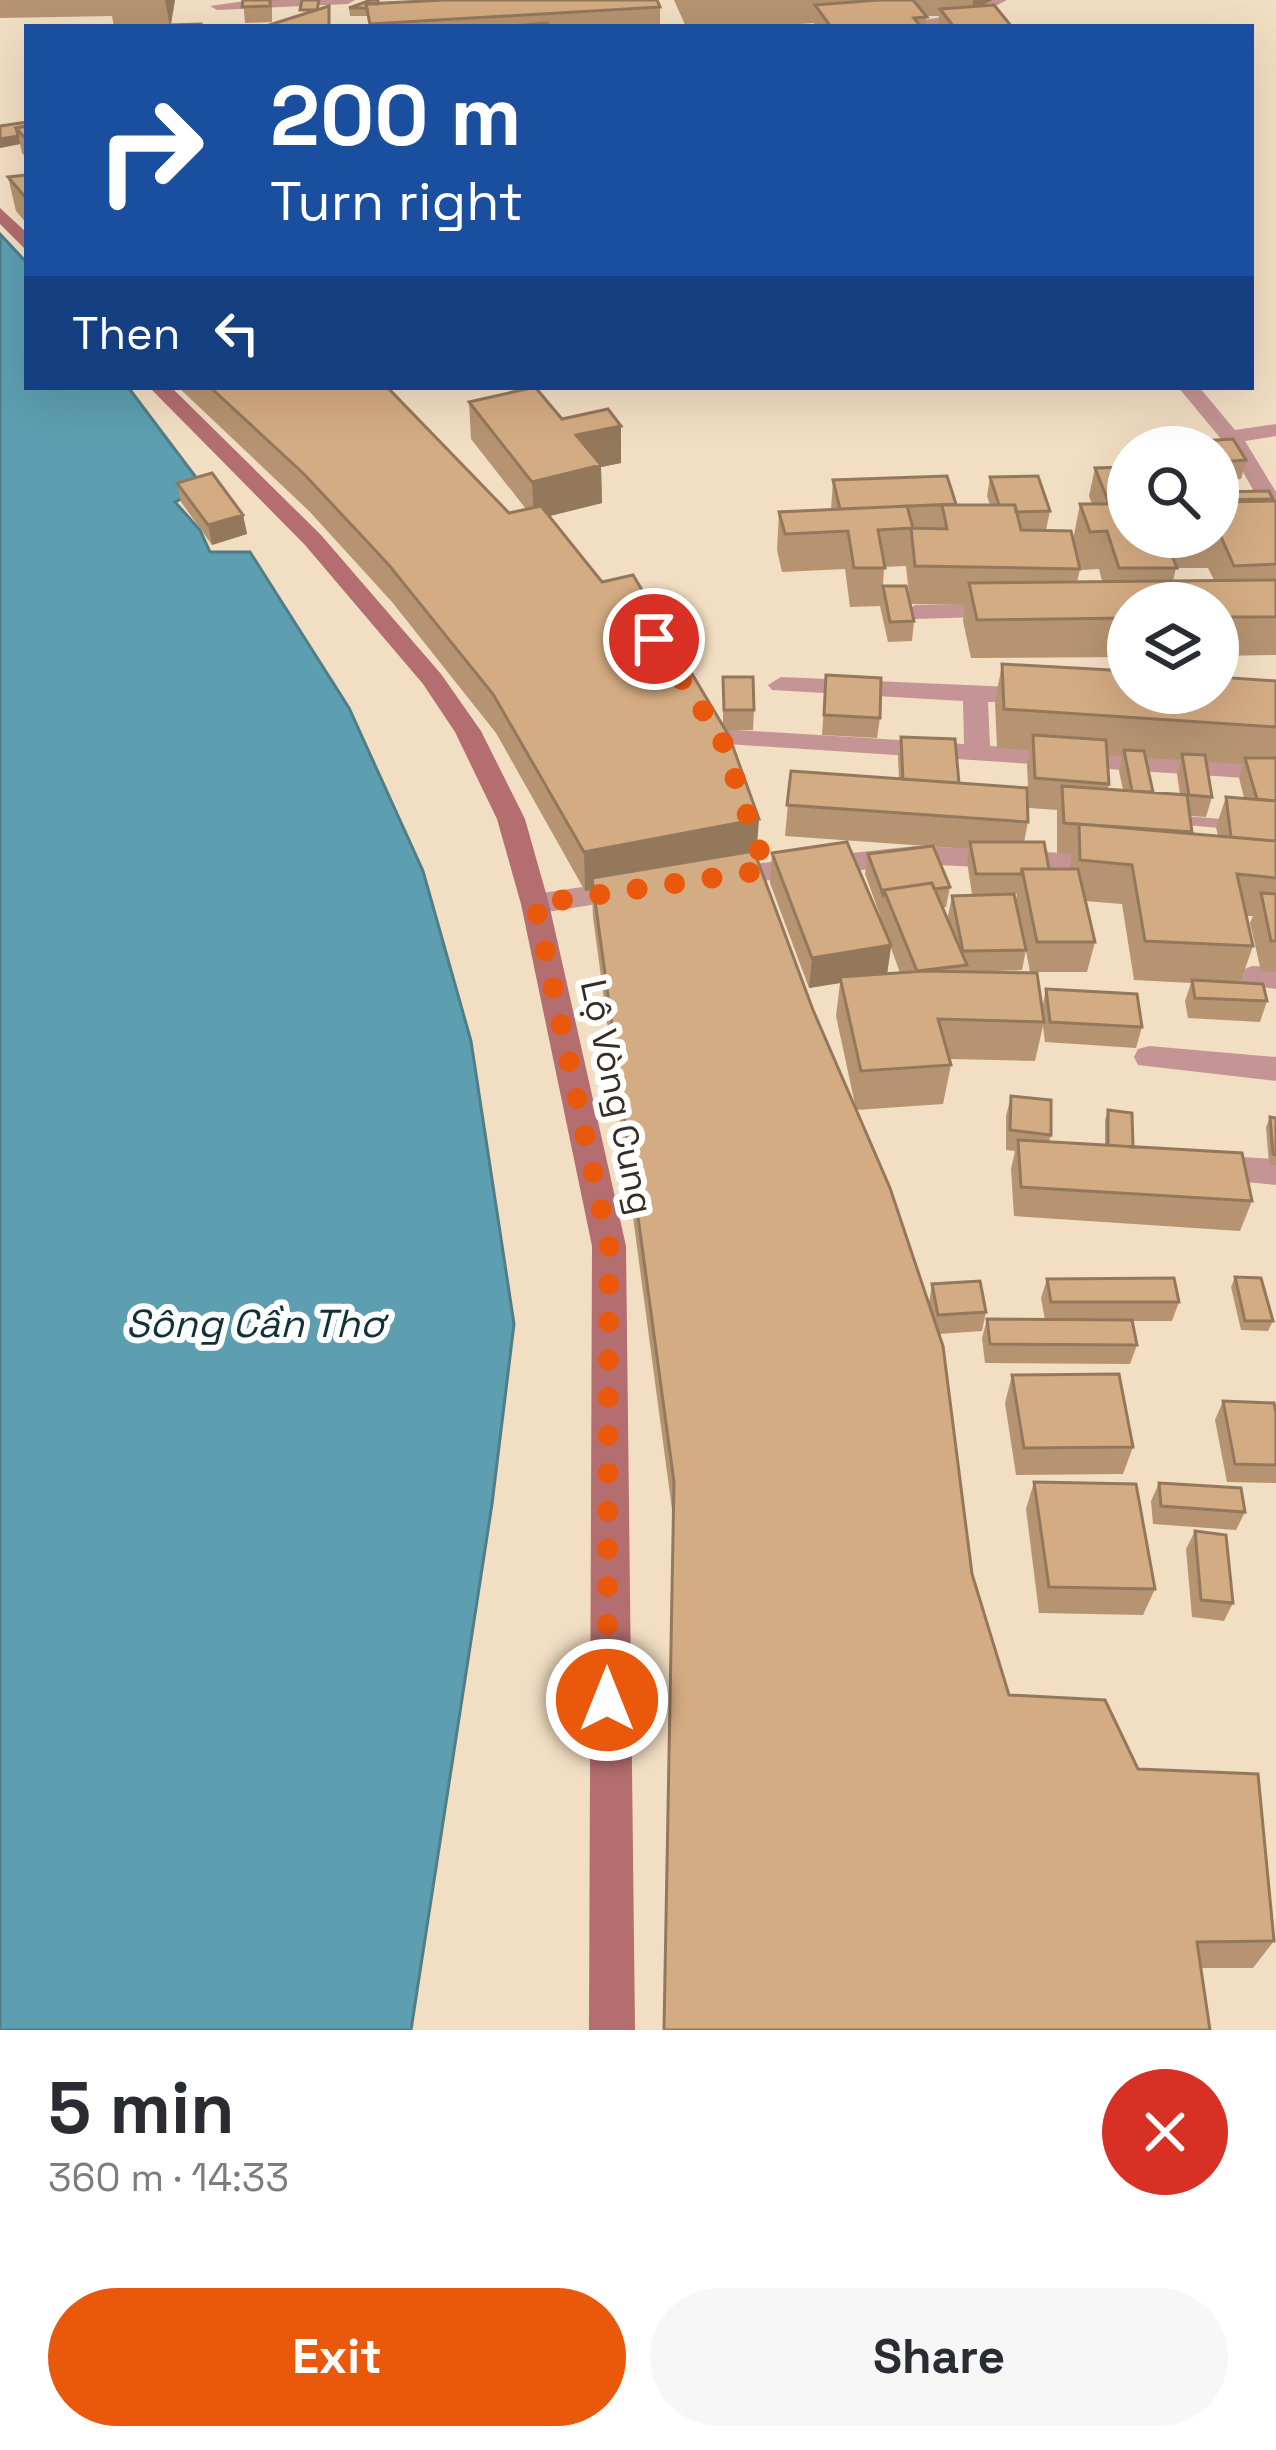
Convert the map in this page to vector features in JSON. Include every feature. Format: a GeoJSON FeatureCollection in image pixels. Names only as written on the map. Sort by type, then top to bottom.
{"type":"FeatureCollection","features":[{"type":"Feature","properties":{"kind":"main road"},"geometry":{"type":"LineString","coordinates":[[0,213],[24,241]]}},
{"type":"Feature","properties":{"kind":"main road","name":"Lộ Vòng Cung"},"geometry":{"type":"LineString","coordinates":[[162,390],[313,540],[432,679],[467,731],[511,819],[535,904],[609,1246],[612,2030]]}},
{"type":"Feature","properties":{"kind":"street"},"geometry":{"type":"LineString","coordinates":[[933,24],[962,19],[1000,0]]}},
{"type":"Feature","properties":{"kind":"street"},"geometry":{"type":"LineString","coordinates":[[217,3],[354,4]]}},
{"type":"Feature","properties":{"kind":"street"},"geometry":{"type":"LineString","coordinates":[[322,21],[354,4]]}},
{"type":"Feature","properties":{"kind":"street"},"geometry":{"type":"LineString","coordinates":[[1190,390],[1220,426]]}},
{"type":"Feature","properties":{"kind":"street"},"geometry":{"type":"LineString","coordinates":[[1239,436],[1276,430]]}},
{"type":"Feature","properties":{"kind":"street"},"geometry":{"type":"LineString","coordinates":[[1239,453],[1276,512]]}},
{"type":"Feature","properties":{"kind":"street"},"geometry":{"type":"LineString","coordinates":[[915,612],[1034,611]]}},
{"type":"Feature","properties":{"kind":"street"},"geometry":{"type":"LineString","coordinates":[[782,685],[1057,697]]}},
{"type":"Feature","properties":{"kind":"street"},"geometry":{"type":"LineString","coordinates":[[975,692],[977,751]]}},
{"type":"Feature","properties":{"kind":"street"},"geometry":{"type":"LineString","coordinates":[[719,738],[1276,772]]}},
{"type":"Feature","properties":{"kind":"street"},"geometry":{"type":"LineString","coordinates":[[697,880],[763,859],[915,855],[1136,866]]}},
{"type":"Feature","properties":{"kind":"street"},"geometry":{"type":"LineString","coordinates":[[535,904],[651,887]]}},
{"type":"Feature","properties":{"kind":"street"},"geometry":{"type":"LineString","coordinates":[[1149,1058],[1276,1069]]}},
{"type":"Feature","properties":{"kind":"street"},"geometry":{"type":"LineString","coordinates":[[1181,1167],[1276,1172]]}},
{"type":"Feature","properties":{"kind":"lane"},"geometry":{"type":"LineString","coordinates":[[1139,818],[1276,828]]}},
{"type":"Feature","properties":{"kind":"water","name":"Sông Cần Thơ"},"geometry":{"type":"Polygon","coordinates":[[[0,234],[24,260],[24,390],[130,390],[204,488],[175,502],[200,530],[210,552],[250,552],[349,708],[423,871],[471,1041],[514,1324],[492,1504],[411,2030],[0,2030],[0,234]]]}},
{"type":"Feature","properties":{"kind":"building"},"geometry":{"type":"Polygon","coordinates":[[[243,0],[270,0],[270,6],[242,7],[243,0]]]}},
{"type":"Feature","properties":{"kind":"building"},"geometry":{"type":"Polygon","coordinates":[[[302,0],[319,0],[317,10],[300,10],[302,0]]]}},
{"type":"Feature","properties":{"kind":"building"},"geometry":{"type":"Polygon","coordinates":[[[371,0],[378,4],[349,8],[371,0]]]}},
{"type":"Feature","properties":{"kind":"building"},"geometry":{"type":"Polygon","coordinates":[[[657,0],[660,7],[370,24],[366,4],[657,0]]]}},
{"type":"Feature","properties":{"kind":"building"},"geometry":{"type":"Polygon","coordinates":[[[913,0],[927,17],[914,18],[919,24],[829,24],[815,5],[913,0]]]}},
{"type":"Feature","properties":{"kind":"building"},"geometry":{"type":"Polygon","coordinates":[[[994,5],[1010,24],[952,24],[940,9],[994,5]]]}},
{"type":"Feature","properties":{"kind":"building"},"geometry":{"type":"Polygon","coordinates":[[[329,6],[329,24],[272,24],[329,6]]]}},
{"type":"Feature","properties":{"kind":"building"},"geometry":{"type":"Polygon","coordinates":[[[24,122],[16,128],[18,136],[0,139],[0,126],[24,122]]]}},
{"type":"Feature","properties":{"kind":"building"},"geometry":{"type":"Polygon","coordinates":[[[24,175],[24,196],[8,177],[24,175]]]}},
{"type":"Feature","properties":{"kind":"building"},"geometry":{"type":"Polygon","coordinates":[[[213,390],[390,390],[509,513],[541,506],[602,582],[633,575],[729,736],[759,819],[584,852],[493,694],[388,564],[304,474],[213,390]]]}},
{"type":"Feature","properties":{"kind":"building"},"geometry":{"type":"Polygon","coordinates":[[[538,390],[562,419],[608,409],[621,426],[576,435],[601,465],[532,482],[469,402],[538,390]]]}},
{"type":"Feature","properties":{"kind":"building"},"geometry":{"type":"Polygon","coordinates":[[[1095,468],[1107,468],[1107,498],[1095,468]]]}},
{"type":"Feature","properties":{"kind":"building"},"geometry":{"type":"Polygon","coordinates":[[[212,473],[243,515],[208,525],[177,483],[212,473]]]}},
{"type":"Feature","properties":{"kind":"building"},"geometry":{"type":"Polygon","coordinates":[[[947,476],[956,504],[840,509],[833,480],[947,476]]]}},
{"type":"Feature","properties":{"kind":"building"},"geometry":{"type":"Polygon","coordinates":[[[1038,476],[1050,511],[1016,512],[1015,505],[999,505],[990,477],[1038,476]]]}},
{"type":"Feature","properties":{"kind":"building"},"geometry":{"type":"Polygon","coordinates":[[[1269,491],[1273,499],[1239,500],[1239,492],[1269,491]]]}},
{"type":"Feature","properties":{"kind":"building"},"geometry":{"type":"Polygon","coordinates":[[[1276,501],[1276,564],[1234,566],[1230,558],[1239,558],[1239,502],[1276,501]]]}},
{"type":"Feature","properties":{"kind":"building"},"geometry":{"type":"Polygon","coordinates":[[[1080,504],[1107,504],[1107,531],[1090,532],[1080,504]]]}},
{"type":"Feature","properties":{"kind":"building"},"geometry":{"type":"Polygon","coordinates":[[[942,505],[1015,505],[1021,530],[1071,531],[1080,569],[915,566],[911,528],[878,530],[885,568],[854,568],[848,531],[785,534],[779,512],[907,506],[913,528],[947,529],[942,505]]]}},
{"type":"Feature","properties":{"kind":"building"},"geometry":{"type":"Polygon","coordinates":[[[1116,558],[1173,558],[1177,568],[1119,568],[1116,558]]]}},
{"type":"Feature","properties":{"kind":"building"},"geometry":{"type":"Polygon","coordinates":[[[1276,580],[1276,617],[1239,617],[1239,582],[1107,582],[1107,618],[977,620],[969,583],[1276,580]]]}},
{"type":"Feature","properties":{"kind":"building"},"geometry":{"type":"Polygon","coordinates":[[[883,586],[906,586],[914,621],[890,622],[883,586]]]}},
{"type":"Feature","properties":{"kind":"building"},"geometry":{"type":"Polygon","coordinates":[[[1002,664],[1107,670],[1107,714],[1239,714],[1239,678],[1276,681],[1276,727],[1004,709],[1002,664]]]}},
{"type":"Feature","properties":{"kind":"building"},"geometry":{"type":"Polygon","coordinates":[[[826,675],[881,678],[880,718],[824,715],[826,675]]]}},
{"type":"Feature","properties":{"kind":"building"},"geometry":{"type":"Polygon","coordinates":[[[723,677],[753,677],[754,710],[724,710],[723,677]]]}},
{"type":"Feature","properties":{"kind":"building"},"geometry":{"type":"Polygon","coordinates":[[[1033,735],[1106,740],[1109,784],[1035,778],[1033,735]]]}},
{"type":"Feature","properties":{"kind":"building"},"geometry":{"type":"Polygon","coordinates":[[[901,737],[955,739],[959,783],[903,779],[901,737]]]}},
{"type":"Feature","properties":{"kind":"building"},"geometry":{"type":"Polygon","coordinates":[[[1124,750],[1144,751],[1153,792],[1132,791],[1124,750]]]}},
{"type":"Feature","properties":{"kind":"building"},"geometry":{"type":"Polygon","coordinates":[[[1182,754],[1205,755],[1212,797],[1189,795],[1182,754]]]}},
{"type":"Feature","properties":{"kind":"building"},"geometry":{"type":"Polygon","coordinates":[[[1245,758],[1276,758],[1276,801],[1257,799],[1245,758]]]}},
{"type":"Feature","properties":{"kind":"building"},"geometry":{"type":"Polygon","coordinates":[[[791,771],[1027,788],[1028,822],[787,805],[791,771]]]}},
{"type":"Feature","properties":{"kind":"building"},"geometry":{"type":"Polygon","coordinates":[[[1062,786],[1187,795],[1192,832],[1064,823],[1062,786]]]}},
{"type":"Feature","properties":{"kind":"building"},"geometry":{"type":"Polygon","coordinates":[[[1226,797],[1276,801],[1276,841],[1231,837],[1226,797]]]}},
{"type":"Feature","properties":{"kind":"building"},"geometry":{"type":"Polygon","coordinates":[[[1079,824],[1276,841],[1276,878],[1237,874],[1253,946],[1145,941],[1132,865],[1080,860],[1079,824]]]}},
{"type":"Feature","properties":{"kind":"building"},"geometry":{"type":"Polygon","coordinates":[[[847,842],[891,945],[812,958],[772,853],[847,842]]]}},
{"type":"Feature","properties":{"kind":"building"},"geometry":{"type":"Polygon","coordinates":[[[970,842],[1044,842],[1049,869],[976,874],[970,842]]]}},
{"type":"Feature","properties":{"kind":"building"},"geometry":{"type":"Polygon","coordinates":[[[933,846],[950,887],[934,889],[932,883],[884,890],[883,894],[868,854],[933,846]]]}},
{"type":"Feature","properties":{"kind":"building"},"geometry":{"type":"Polygon","coordinates":[[[754,851],[813,1010],[890,1188],[943,1346],[972,1574],[1009,1695],[1105,1700],[1138,1769],[1258,1774],[1274,1941],[1197,1942],[1210,2030],[664,2030],[674,1482],[592,878],[754,851]]]}},
{"type":"Feature","properties":{"kind":"building"},"geometry":{"type":"Polygon","coordinates":[[[1022,869],[1078,869],[1095,942],[1037,942],[1022,869]]]}},
{"type":"Feature","properties":{"kind":"building"},"geometry":{"type":"Polygon","coordinates":[[[932,883],[967,965],[917,971],[884,890],[932,883]]]}},
{"type":"Feature","properties":{"kind":"building"},"geometry":{"type":"Polygon","coordinates":[[[1261,893],[1276,894],[1276,941],[1271,941],[1261,893]]]}},
{"type":"Feature","properties":{"kind":"building"},"geometry":{"type":"Polygon","coordinates":[[[1014,894],[1026,950],[963,951],[952,896],[1014,894]]]}},
{"type":"Feature","properties":{"kind":"building"},"geometry":{"type":"Polygon","coordinates":[[[925,971],[1037,973],[1044,1022],[938,1019],[951,1065],[861,1071],[840,977],[925,971]]]}},
{"type":"Feature","properties":{"kind":"building"},"geometry":{"type":"Polygon","coordinates":[[[1192,980],[1263,984],[1267,1001],[1195,998],[1192,980]]]}},
{"type":"Feature","properties":{"kind":"building"},"geometry":{"type":"Polygon","coordinates":[[[1046,989],[1137,994],[1142,1027],[1050,1022],[1046,989]]]}},
{"type":"Feature","properties":{"kind":"building"},"geometry":{"type":"Polygon","coordinates":[[[1011,1096],[1051,1100],[1051,1135],[1010,1130],[1011,1096]]]}},
{"type":"Feature","properties":{"kind":"building"},"geometry":{"type":"Polygon","coordinates":[[[1108,1110],[1132,1113],[1133,1147],[1108,1145],[1108,1110]]]}},
{"type":"Feature","properties":{"kind":"building"},"geometry":{"type":"Polygon","coordinates":[[[1270,1117],[1276,1118],[1276,1155],[1273,1154],[1270,1117]]]}},
{"type":"Feature","properties":{"kind":"building"},"geometry":{"type":"Polygon","coordinates":[[[1018,1140],[1242,1153],[1252,1201],[1021,1187],[1018,1140]]]}},
{"type":"Feature","properties":{"kind":"building"},"geometry":{"type":"Polygon","coordinates":[[[1235,1277],[1261,1278],[1273,1321],[1245,1321],[1235,1277]]]}},
{"type":"Feature","properties":{"kind":"building"},"geometry":{"type":"Polygon","coordinates":[[[1174,1278],[1179,1302],[1051,1302],[1047,1279],[1174,1278]]]}},
{"type":"Feature","properties":{"kind":"building"},"geometry":{"type":"Polygon","coordinates":[[[980,1281],[986,1312],[938,1315],[932,1284],[980,1281]]]}},
{"type":"Feature","properties":{"kind":"building"},"geometry":{"type":"Polygon","coordinates":[[[987,1319],[1132,1320],[1137,1345],[990,1344],[987,1319]]]}},
{"type":"Feature","properties":{"kind":"building"},"geometry":{"type":"Polygon","coordinates":[[[1119,1374],[1133,1447],[1024,1448],[1012,1375],[1119,1374]]]}},
{"type":"Feature","properties":{"kind":"building"},"geometry":{"type":"Polygon","coordinates":[[[1223,1401],[1274,1403],[1276,1465],[1235,1464],[1223,1401]]]}},
{"type":"Feature","properties":{"kind":"building"},"geometry":{"type":"Polygon","coordinates":[[[1034,1482],[1136,1484],[1155,1589],[1049,1587],[1034,1482]]]}},
{"type":"Feature","properties":{"kind":"building"},"geometry":{"type":"Polygon","coordinates":[[[1159,1483],[1241,1488],[1245,1512],[1161,1506],[1159,1483]]]}},
{"type":"Feature","properties":{"kind":"building"},"geometry":{"type":"Polygon","coordinates":[[[1195,1531],[1226,1535],[1233,1603],[1201,1600],[1195,1531]]]}},
{"type":"Feature","properties":{"kind":"route"},"geometry":{"type":"LineString","coordinates":[[607,1700],[609,1246],[535,904],[766,870],[721,737],[654,639]]}}]}
